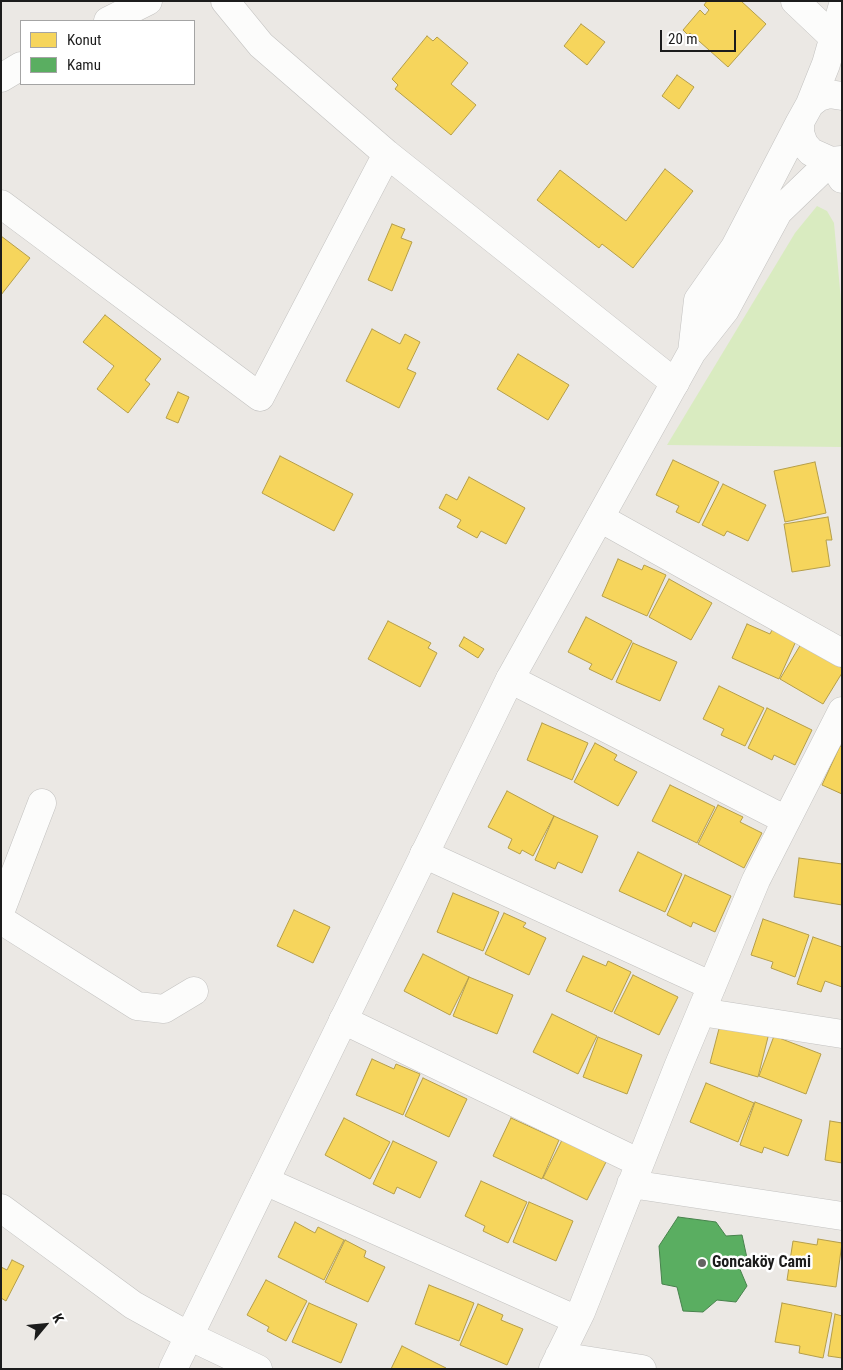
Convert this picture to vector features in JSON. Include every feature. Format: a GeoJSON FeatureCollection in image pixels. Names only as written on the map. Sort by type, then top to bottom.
{"type":"FeatureCollection","features":[{"type":"Feature","properties":{"kind":"street"},"geometry":{"type":"LineString","coordinates":[[110,20],[148,1]]}},
{"type":"Feature","properties":{"kind":"street"},"geometry":{"type":"LineString","coordinates":[[225,1],[261,45],[388,154],[675,384]]}},
{"type":"Feature","properties":{"kind":"street"},"geometry":{"type":"LineString","coordinates":[[795,1],[833,37]]}},
{"type":"Feature","properties":{"kind":"street"},"geometry":{"type":"LineString","coordinates":[[173,1369],[510,679],[692,352],[725,310],[778,212],[838,167],[816,155],[804,144],[800,133],[805,113],[842,8]]}},
{"type":"Feature","properties":{"kind":"street"},"geometry":{"type":"LineString","coordinates":[[1,78],[20,67]]}},
{"type":"Feature","properties":{"kind":"street"},"geometry":{"type":"LineString","coordinates":[[692,352],[698,300],[735,248],[805,113],[819,97],[829,94],[842,96]]}},
{"type":"Feature","properties":{"kind":"street"},"geometry":{"type":"LineString","coordinates":[[1,204],[260,397],[388,154]]}},
{"type":"Feature","properties":{"kind":"street"},"geometry":{"type":"LineString","coordinates":[[600,518],[842,652]]}},
{"type":"Feature","properties":{"kind":"street"},"geometry":{"type":"LineString","coordinates":[[510,679],[786,820]]}},
{"type":"Feature","properties":{"kind":"street"},"geometry":{"type":"LineString","coordinates":[[642,1369],[556,1362],[577,1320],[756,880],[842,711]]}},
{"type":"Feature","properties":{"kind":"street"},"geometry":{"type":"LineString","coordinates":[[1,910],[42,803]]}},
{"type":"Feature","properties":{"kind":"street"},"geometry":{"type":"LineString","coordinates":[[424,854],[712,986]]}},
{"type":"Feature","properties":{"kind":"street"},"geometry":{"type":"LineString","coordinates":[[1,920],[137,1006],[164,1009],[194,991]]}},
{"type":"Feature","properties":{"kind":"street"},"geometry":{"type":"LineString","coordinates":[[701,1012],[842,1034]]}},
{"type":"Feature","properties":{"kind":"street"},"geometry":{"type":"LineString","coordinates":[[343,1020],[636,1174],[842,1216]]}},
{"type":"Feature","properties":{"kind":"street"},"geometry":{"type":"LineString","coordinates":[[265,1181],[577,1320]]}},
{"type":"Feature","properties":{"kind":"street"},"geometry":{"type":"LineString","coordinates":[[1,1208],[133,1306],[189,1336],[258,1369]]}},
{"type":"Feature","properties":{"kind":"green space"},"geometry":{"type":"Polygon","coordinates":[[[817,206],[827,211],[834,223],[842,312],[842,447],[667,445],[795,233],[817,206]]]}},
{"type":"Feature","properties":{"kind":"building: Konut"},"geometry":{"type":"Polygon","coordinates":[[[707,1],[741,1],[766,24],[728,67],[690,33],[688,35],[683,30],[700,10],[705,15],[709,10],[704,5],[707,1]]]}},
{"type":"Feature","properties":{"kind":"building: Konut"},"geometry":{"type":"Polygon","coordinates":[[[581,24],[605,42],[587,65],[564,46],[581,24]]]}},
{"type":"Feature","properties":{"kind":"building: Konut"},"geometry":{"type":"Polygon","coordinates":[[[427,36],[433,41],[437,37],[468,63],[451,84],[476,105],[451,135],[395,89],[398,85],[392,79],[427,36]]]}},
{"type":"Feature","properties":{"kind":"building: Konut"},"geometry":{"type":"Polygon","coordinates":[[[677,75],[694,87],[679,109],[662,96],[677,75]]]}},
{"type":"Feature","properties":{"kind":"building: Konut"},"geometry":{"type":"Polygon","coordinates":[[[665,169],[693,191],[633,268],[602,244],[599,248],[537,200],[560,170],[626,221],[665,169]]]}},
{"type":"Feature","properties":{"kind":"building: Konut"},"geometry":{"type":"Polygon","coordinates":[[[392,224],[405,229],[401,238],[412,242],[392,291],[368,280],[392,224]]]}},
{"type":"Feature","properties":{"kind":"building: Konut"},"geometry":{"type":"Polygon","coordinates":[[[1,236],[30,258],[1,295],[1,236]]]}},
{"type":"Feature","properties":{"kind":"building: Konut"},"geometry":{"type":"Polygon","coordinates":[[[105,315],[161,359],[145,380],[150,384],[128,413],[97,389],[114,366],[83,342],[105,315]]]}},
{"type":"Feature","properties":{"kind":"building: Konut"},"geometry":{"type":"Polygon","coordinates":[[[372,329],[400,344],[405,334],[420,342],[407,369],[416,373],[399,408],[346,381],[372,329]]]}},
{"type":"Feature","properties":{"kind":"building: Konut"},"geometry":{"type":"Polygon","coordinates":[[[518,354],[569,385],[548,420],[497,389],[518,354]]]}},
{"type":"Feature","properties":{"kind":"building: Konut"},"geometry":{"type":"Polygon","coordinates":[[[178,392],[189,397],[178,423],[166,418],[178,392]]]}},
{"type":"Feature","properties":{"kind":"building: Konut"},"geometry":{"type":"Polygon","coordinates":[[[280,456],[353,494],[334,531],[262,493],[280,456]]]}},
{"type":"Feature","properties":{"kind":"building: Konut"},"geometry":{"type":"Polygon","coordinates":[[[673,460],[719,482],[699,523],[676,512],[679,506],[656,495],[673,460]]]}},
{"type":"Feature","properties":{"kind":"building: Konut"},"geometry":{"type":"Polygon","coordinates":[[[815,462],[826,513],[785,522],[774,471],[815,462]]]}},
{"type":"Feature","properties":{"kind":"building: Konut"},"geometry":{"type":"Polygon","coordinates":[[[469,477],[525,508],[506,544],[481,531],[477,538],[457,527],[461,520],[439,508],[446,494],[457,500],[469,477]]]}},
{"type":"Feature","properties":{"kind":"building: Konut"},"geometry":{"type":"Polygon","coordinates":[[[723,484],[766,505],[748,541],[727,531],[724,536],[702,525],[723,484]]]}},
{"type":"Feature","properties":{"kind":"building: Konut"},"geometry":{"type":"Polygon","coordinates":[[[828,517],[832,540],[826,540],[830,566],[792,572],[784,524],[828,517]]]}},
{"type":"Feature","properties":{"kind":"building: Konut"},"geometry":{"type":"Polygon","coordinates":[[[618,559],[642,570],[644,565],[666,575],[647,616],[602,596],[618,559]]]}},
{"type":"Feature","properties":{"kind":"building: Konut"},"geometry":{"type":"Polygon","coordinates":[[[669,579],[712,603],[691,640],[649,617],[669,579]]]}},
{"type":"Feature","properties":{"kind":"building: Konut"},"geometry":{"type":"Polygon","coordinates":[[[586,617],[632,641],[612,680],[589,669],[592,664],[568,652],[586,617]]]}},
{"type":"Feature","properties":{"kind":"building: Konut"},"geometry":{"type":"Polygon","coordinates":[[[388,621],[431,643],[428,648],[437,653],[420,687],[368,659],[388,621]]]}},
{"type":"Feature","properties":{"kind":"building: Konut"},"geometry":{"type":"Polygon","coordinates":[[[747,624],[770,634],[772,630],[796,641],[779,679],[732,658],[747,624]]]}},
{"type":"Feature","properties":{"kind":"building: Konut"},"geometry":{"type":"Polygon","coordinates":[[[464,637],[484,649],[478,658],[459,646],[464,637]]]}},
{"type":"Feature","properties":{"kind":"building: Konut"},"geometry":{"type":"Polygon","coordinates":[[[633,643],[677,662],[660,701],[616,682],[633,643]]]}},
{"type":"Feature","properties":{"kind":"building: Konut"},"geometry":{"type":"Polygon","coordinates":[[[801,644],[842,668],[842,673],[823,704],[780,679],[801,644]]]}},
{"type":"Feature","properties":{"kind":"building: Konut"},"geometry":{"type":"Polygon","coordinates":[[[719,686],[764,708],[745,746],[721,735],[724,729],[703,719],[719,686]]]}},
{"type":"Feature","properties":{"kind":"building: Konut"},"geometry":{"type":"Polygon","coordinates":[[[767,708],[812,730],[795,765],[774,755],[772,760],[748,748],[767,708]]]}},
{"type":"Feature","properties":{"kind":"building: Konut"},"geometry":{"type":"Polygon","coordinates":[[[542,723],[588,743],[572,780],[527,760],[542,723]]]}},
{"type":"Feature","properties":{"kind":"building: Konut"},"geometry":{"type":"Polygon","coordinates":[[[595,743],[617,755],[614,760],[637,772],[618,806],[574,782],[595,743]]]}},
{"type":"Feature","properties":{"kind":"building: Konut"},"geometry":{"type":"Polygon","coordinates":[[[840,746],[842,747],[842,794],[822,785],[840,746]]]}},
{"type":"Feature","properties":{"kind":"building: Konut"},"geometry":{"type":"Polygon","coordinates":[[[670,785],[715,807],[697,843],[652,821],[670,785]]]}},
{"type":"Feature","properties":{"kind":"building: Konut"},"geometry":{"type":"Polygon","coordinates":[[[507,791],[554,816],[533,856],[522,850],[520,854],[508,848],[512,839],[488,827],[507,791]]]}},
{"type":"Feature","properties":{"kind":"building: Konut"},"geometry":{"type":"Polygon","coordinates":[[[718,805],[743,817],[740,822],[762,833],[744,868],[698,844],[718,805]]]}},
{"type":"Feature","properties":{"kind":"building: Konut"},"geometry":{"type":"Polygon","coordinates":[[[554,816],[598,836],[582,873],[558,862],[555,869],[535,860],[554,816]]]}},
{"type":"Feature","properties":{"kind":"building: Konut"},"geometry":{"type":"Polygon","coordinates":[[[638,852],[682,874],[665,912],[619,891],[638,852]]]}},
{"type":"Feature","properties":{"kind":"building: Konut"},"geometry":{"type":"Polygon","coordinates":[[[799,858],[842,864],[842,905],[794,897],[799,858]]]}},
{"type":"Feature","properties":{"kind":"building: Konut"},"geometry":{"type":"Polygon","coordinates":[[[685,875],[731,896],[715,932],[693,922],[691,927],[667,915],[685,875]]]}},
{"type":"Feature","properties":{"kind":"building: Konut"},"geometry":{"type":"Polygon","coordinates":[[[453,893],[499,912],[483,951],[437,932],[453,893]]]}},
{"type":"Feature","properties":{"kind":"building: Konut"},"geometry":{"type":"Polygon","coordinates":[[[294,910],[330,927],[313,963],[277,946],[294,910]]]}},
{"type":"Feature","properties":{"kind":"building: Konut"},"geometry":{"type":"Polygon","coordinates":[[[504,913],[526,923],[523,927],[546,938],[529,975],[485,954],[504,913]]]}},
{"type":"Feature","properties":{"kind":"building: Konut"},"geometry":{"type":"Polygon","coordinates":[[[763,919],[809,935],[795,977],[771,968],[773,962],[751,955],[763,919]]]}},
{"type":"Feature","properties":{"kind":"building: Konut"},"geometry":{"type":"Polygon","coordinates":[[[813,937],[842,947],[842,987],[825,981],[821,992],[797,984],[813,937]]]}},
{"type":"Feature","properties":{"kind":"building: Konut"},"geometry":{"type":"Polygon","coordinates":[[[423,954],[469,977],[450,1015],[404,991],[423,954]]]}},
{"type":"Feature","properties":{"kind":"building: Konut"},"geometry":{"type":"Polygon","coordinates":[[[583,956],[606,966],[608,961],[631,972],[612,1012],[566,991],[583,956]]]}},
{"type":"Feature","properties":{"kind":"building: Konut"},"geometry":{"type":"Polygon","coordinates":[[[633,975],[678,997],[659,1035],[614,1013],[633,975]]]}},
{"type":"Feature","properties":{"kind":"building: Konut"},"geometry":{"type":"Polygon","coordinates":[[[469,977],[513,995],[497,1034],[453,1016],[469,977]]]}},
{"type":"Feature","properties":{"kind":"building: Konut"},"geometry":{"type":"Polygon","coordinates":[[[552,1014],[597,1036],[578,1074],[533,1052],[552,1014]]]}},
{"type":"Feature","properties":{"kind":"building: Konut"},"geometry":{"type":"Polygon","coordinates":[[[720,1025],[769,1033],[758,1077],[710,1063],[720,1025]]]}},
{"type":"Feature","properties":{"kind":"building: Konut"},"geometry":{"type":"Polygon","coordinates":[[[774,1036],[821,1054],[806,1094],[759,1076],[774,1036]]]}},
{"type":"Feature","properties":{"kind":"building: Konut"},"geometry":{"type":"Polygon","coordinates":[[[598,1037],[642,1055],[627,1094],[583,1077],[598,1037]]]}},
{"type":"Feature","properties":{"kind":"building: Konut"},"geometry":{"type":"Polygon","coordinates":[[[372,1059],[394,1069],[396,1064],[420,1074],[403,1115],[356,1095],[372,1059]]]}},
{"type":"Feature","properties":{"kind":"building: Konut"},"geometry":{"type":"Polygon","coordinates":[[[423,1078],[467,1099],[449,1137],[405,1116],[423,1078]]]}},
{"type":"Feature","properties":{"kind":"building: Konut"},"geometry":{"type":"Polygon","coordinates":[[[706,1083],[754,1103],[738,1142],[690,1122],[706,1083]]]}},
{"type":"Feature","properties":{"kind":"building: Konut"},"geometry":{"type":"Polygon","coordinates":[[[755,1102],[802,1120],[788,1156],[764,1147],[762,1153],[740,1145],[755,1102]]]}},
{"type":"Feature","properties":{"kind":"building: Konut"},"geometry":{"type":"Polygon","coordinates":[[[344,1118],[390,1142],[370,1179],[325,1155],[344,1118]]]}},
{"type":"Feature","properties":{"kind":"building: Konut"},"geometry":{"type":"Polygon","coordinates":[[[511,1118],[559,1140],[542,1179],[493,1156],[511,1118]]]}},
{"type":"Feature","properties":{"kind":"building: Konut"},"geometry":{"type":"Polygon","coordinates":[[[830,1121],[842,1123],[842,1163],[825,1160],[830,1121]]]}},
{"type":"Feature","properties":{"kind":"building: Konut"},"geometry":{"type":"Polygon","coordinates":[[[562,1140],[606,1162],[587,1200],[543,1178],[562,1140]]]}},
{"type":"Feature","properties":{"kind":"building: Konut"},"geometry":{"type":"Polygon","coordinates":[[[393,1141],[437,1162],[420,1198],[397,1187],[394,1194],[373,1184],[393,1141]]]}},
{"type":"Feature","properties":{"kind":"building: Konut"},"geometry":{"type":"Polygon","coordinates":[[[481,1181],[527,1202],[508,1243],[483,1231],[485,1226],[465,1216],[481,1181]]]}},
{"type":"Feature","properties":{"kind":"building: Konut"},"geometry":{"type":"Polygon","coordinates":[[[529,1202],[573,1221],[556,1261],[513,1242],[529,1202]]]}},
{"type":"Feature","properties":{"kind":"building: Konut"},"geometry":{"type":"Polygon","coordinates":[[[295,1222],[315,1233],[318,1227],[344,1240],[324,1280],[278,1257],[295,1222]]]}},
{"type":"Feature","properties":{"kind":"building: Konut"},"geometry":{"type":"Polygon","coordinates":[[[818,1239],[842,1243],[836,1287],[787,1280],[793,1241],[817,1245],[818,1239]]]}},
{"type":"Feature","properties":{"kind":"building: Konut"},"geometry":{"type":"Polygon","coordinates":[[[345,1240],[366,1251],[364,1257],[385,1267],[368,1302],[325,1282],[345,1240]]]}},
{"type":"Feature","properties":{"kind":"building: Konut"},"geometry":{"type":"Polygon","coordinates":[[[12,1260],[24,1266],[6,1301],[1,1298],[1,1267],[7,1270],[12,1260]]]}},
{"type":"Feature","properties":{"kind":"building: Konut"},"geometry":{"type":"Polygon","coordinates":[[[266,1280],[307,1301],[286,1341],[267,1331],[269,1327],[247,1315],[266,1280]]]}},
{"type":"Feature","properties":{"kind":"building: Konut"},"geometry":{"type":"Polygon","coordinates":[[[429,1285],[474,1303],[459,1341],[415,1324],[429,1285]]]}},
{"type":"Feature","properties":{"kind":"building: Konut"},"geometry":{"type":"Polygon","coordinates":[[[309,1303],[357,1324],[341,1363],[292,1342],[309,1303]]]}},
{"type":"Feature","properties":{"kind":"building: Konut"},"geometry":{"type":"Polygon","coordinates":[[[782,1303],[832,1313],[823,1358],[799,1353],[800,1346],[775,1342],[782,1303]]]}},
{"type":"Feature","properties":{"kind":"building: Konut"},"geometry":{"type":"Polygon","coordinates":[[[478,1304],[503,1315],[501,1320],[523,1329],[507,1365],[460,1345],[478,1304]]]}},
{"type":"Feature","properties":{"kind":"building: Konut"},"geometry":{"type":"Polygon","coordinates":[[[835,1314],[842,1316],[842,1358],[828,1356],[835,1314]]]}},
{"type":"Feature","properties":{"kind":"building: Konut"},"geometry":{"type":"Polygon","coordinates":[[[402,1346],[446,1368],[391,1369],[402,1346]]]}},
{"type":"Feature","properties":{"kind":"building: Kamu","name":"Goncaköy Cami"},"geometry":{"type":"Polygon","coordinates":[[[678,1217],[716,1222],[726,1236],[742,1235],[747,1258],[739,1267],[747,1286],[736,1302],[717,1300],[703,1312],[683,1311],[677,1287],[662,1284],[659,1246],[678,1217]]]}},
{"type":"Feature","properties":{"kind":"place","name":"Goncaköy Cami"},"geometry":{"type":"Point","coordinates":[702,1263]}}]}
